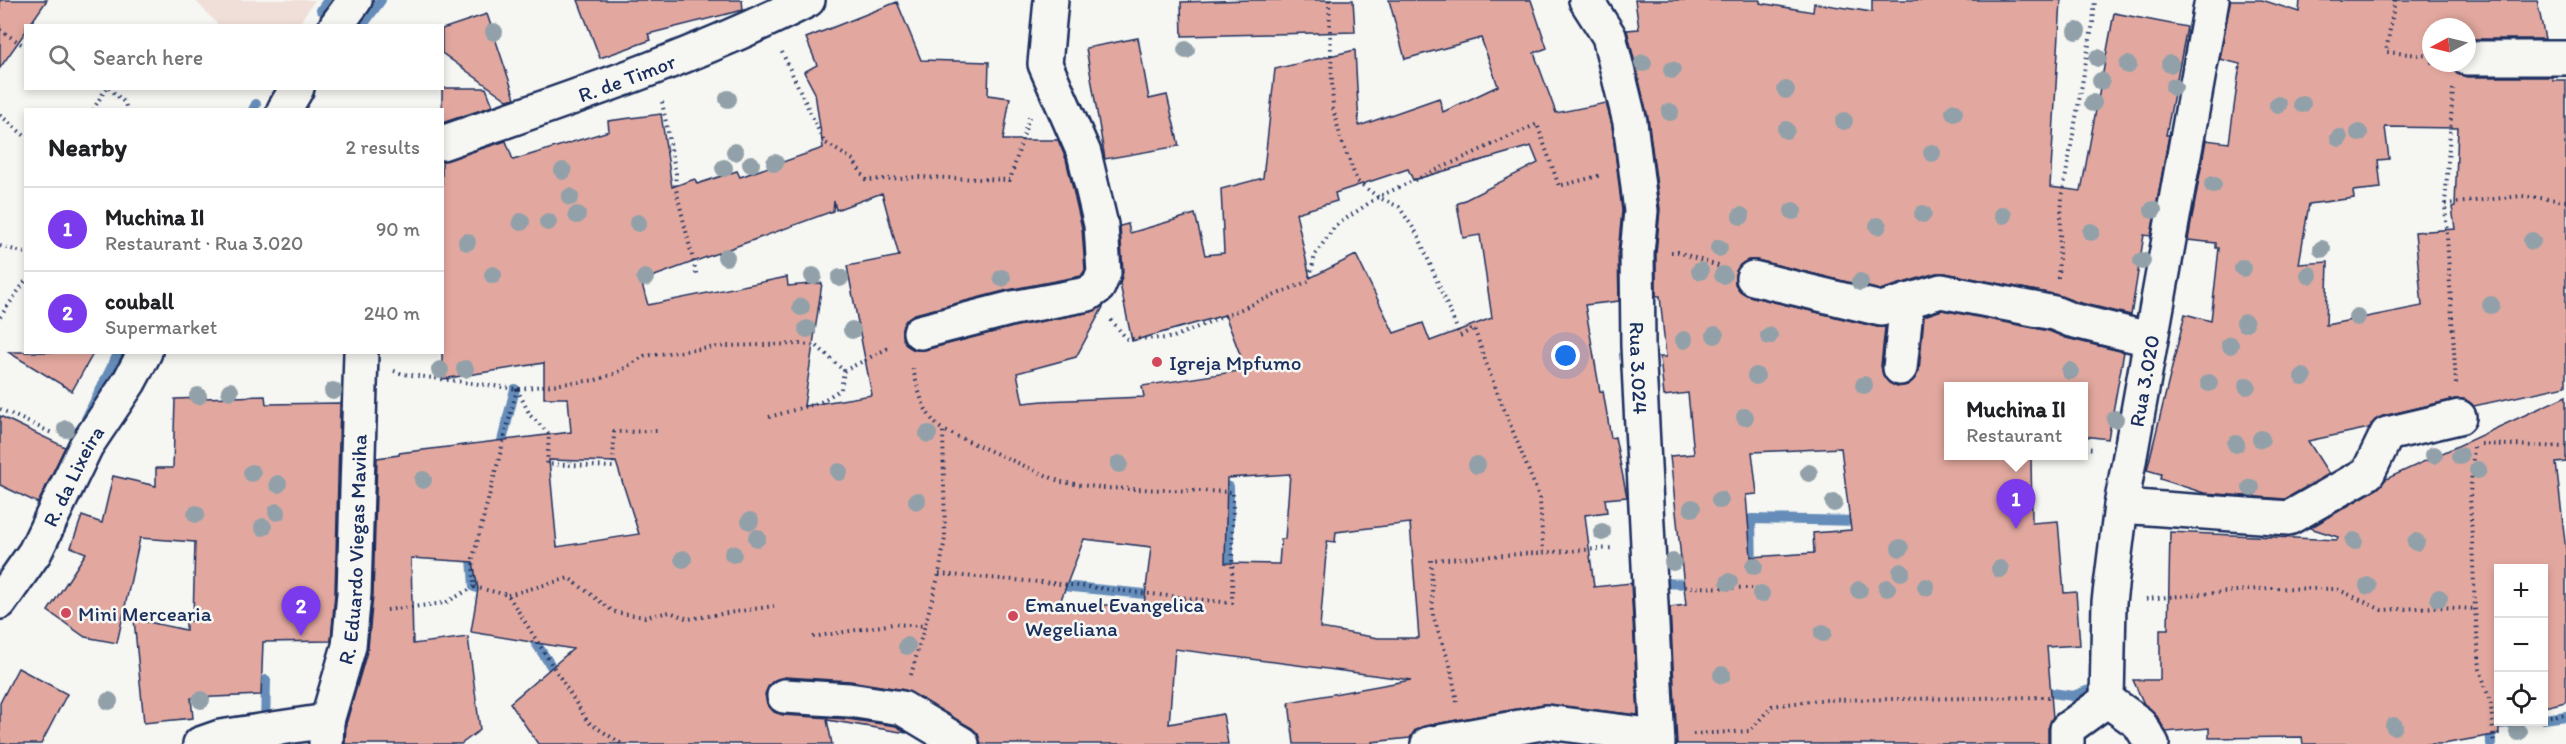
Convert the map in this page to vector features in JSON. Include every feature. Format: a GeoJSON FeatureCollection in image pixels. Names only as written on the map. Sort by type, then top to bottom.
{"type":"FeatureCollection","features":[{"type":"Feature","properties":{"kind":"street"},"geometry":{"type":"LineString","coordinates":[[337,24],[355,0]]}},
{"type":"Feature","properties":{"kind":"street","name":"R. de Timor"},"geometry":{"type":"LineString","coordinates":[[444,142],[580,95],[767,21],[808,0]]}},
{"type":"Feature","properties":{"kind":"street"},"geometry":{"type":"LineString","coordinates":[[920,332],[1013,308],[1088,294],[1098,286],[1104,273],[1101,225],[1084,153],[1045,64],[1051,0]]}},
{"type":"Feature","properties":{"kind":"street","name":"Rua 3.024"},"geometry":{"type":"LineString","coordinates":[[1586,0],[1609,36],[1630,122],[1641,210],[1637,253],[1638,346],[1657,740]]}},
{"type":"Feature","properties":{"kind":"street","name":"Rua 3.020"},"geometry":{"type":"LineString","coordinates":[[2107,700],[2109,602],[2121,506],[2149,339],[2212,0]]}},
{"type":"Feature","properties":{"kind":"street"},"geometry":{"type":"LineString","coordinates":[[2476,58],[2566,58]]}},
{"type":"Feature","properties":{"kind":"street"},"geometry":{"type":"LineString","coordinates":[[1753,278],[1881,309],[1941,291],[2054,313],[2071,320],[2149,339]]}},
{"type":"Feature","properties":{"kind":"street"},"geometry":{"type":"LineString","coordinates":[[1900,368],[1907,301]]}},
{"type":"Feature","properties":{"kind":"street","name":"R. da Lixeira"},"geometry":{"type":"LineString","coordinates":[[0,602],[35,552],[86,446],[129,382],[144,354]]}},
{"type":"Feature","properties":{"kind":"street","name":"R. Eduardo Viegas Maviha"},"geometry":{"type":"LineString","coordinates":[[326,733],[349,646],[360,354]]}},
{"type":"Feature","properties":{"kind":"street"},"geometry":{"type":"LineString","coordinates":[[2121,506],[2289,518],[2368,473],[2387,434],[2459,417]]}},
{"type":"Feature","properties":{"kind":"street"},"geometry":{"type":"LineString","coordinates":[[784,696],[849,699],[902,708],[962,744]]}},
{"type":"Feature","properties":{"kind":"street"},"geometry":{"type":"LineString","coordinates":[[2067,736],[2107,700],[2139,723],[2152,744]]}},
{"type":"Feature","properties":{"kind":"street"},"geometry":{"type":"LineString","coordinates":[[1428,744],[1547,722],[1657,740]]}},
{"type":"Feature","properties":{"kind":"street"},"geometry":{"type":"LineString","coordinates":[[200,744],[220,737],[326,733]]}},
{"type":"Feature","properties":{"kind":"path"},"geometry":{"type":"LineString","coordinates":[[1329,0],[1333,109],[1341,140],[1357,181],[1378,197],[1399,207],[1418,235],[1460,336],[1473,328],[1540,499],[1543,552]]}},
{"type":"Feature","properties":{"kind":"path"},"geometry":{"type":"LineString","coordinates":[[2054,313],[2062,197],[2095,0]]}},
{"type":"Feature","properties":{"kind":"path"},"geometry":{"type":"LineString","coordinates":[[2395,0],[2386,52],[2422,55]]}},
{"type":"Feature","properties":{"kind":"path"},"geometry":{"type":"LineString","coordinates":[[767,21],[824,142],[853,160],[866,180],[919,177],[1010,180],[1045,64]]}},
{"type":"Feature","properties":{"kind":"path"},"geometry":{"type":"LineString","coordinates":[[0,30],[24,46]]}},
{"type":"Feature","properties":{"kind":"path"},"geometry":{"type":"LineString","coordinates":[[654,66],[676,174],[675,185],[697,277]]}},
{"type":"Feature","properties":{"kind":"path"},"geometry":{"type":"LineString","coordinates":[[2453,88],[2445,204],[2459,417]]}},
{"type":"Feature","properties":{"kind":"path"},"geometry":{"type":"LineString","coordinates":[[94,108],[106,90]]}},
{"type":"Feature","properties":{"kind":"path"},"geometry":{"type":"LineString","coordinates":[[109,90],[125,103],[127,108]]}},
{"type":"Feature","properties":{"kind":"path"},"geometry":{"type":"LineString","coordinates":[[0,114],[24,135]]}},
{"type":"Feature","properties":{"kind":"path"},"geometry":{"type":"LineString","coordinates":[[1088,294],[1127,339],[1171,338],[1309,281],[1316,255],[1335,226],[1378,197],[1537,124],[1559,186],[1635,167]]}},
{"type":"Feature","properties":{"kind":"path"},"geometry":{"type":"LineString","coordinates":[[2445,204],[2522,196],[2566,201]]}},
{"type":"Feature","properties":{"kind":"path"},"geometry":{"type":"LineString","coordinates":[[0,246],[24,252]]}},
{"type":"Feature","properties":{"kind":"path"},"geometry":{"type":"LineString","coordinates":[[1637,253],[1678,252],[1753,278]]}},
{"type":"Feature","properties":{"kind":"path"},"geometry":{"type":"LineString","coordinates":[[0,317],[24,283]]}},
{"type":"Feature","properties":{"kind":"path"},"geometry":{"type":"LineString","coordinates":[[844,371],[920,332]]}},
{"type":"Feature","properties":{"kind":"path"},"geometry":{"type":"LineString","coordinates":[[920,332],[905,340],[923,406],[933,422],[943,430],[1061,482],[1102,489],[1233,492],[1232,603],[1052,583],[939,574]]}},
{"type":"Feature","properties":{"kind":"path"},"geometry":{"type":"LineString","coordinates":[[360,354],[403,374],[517,389],[596,380],[617,373],[644,356],[725,346],[801,344],[817,346],[844,371]]}},
{"type":"Feature","properties":{"kind":"path"},"geometry":{"type":"LineString","coordinates":[[769,417],[819,403],[841,388],[844,371]]}},
{"type":"Feature","properties":{"kind":"path"},"geometry":{"type":"LineString","coordinates":[[517,389],[530,415],[549,434],[547,464],[613,467],[614,432],[660,430]]}},
{"type":"Feature","properties":{"kind":"path"},"geometry":{"type":"LineString","coordinates":[[474,586],[473,558],[517,389]]}},
{"type":"Feature","properties":{"kind":"path"},"geometry":{"type":"LineString","coordinates":[[0,409],[45,431],[86,446]]}},
{"type":"Feature","properties":{"kind":"path"},"geometry":{"type":"LineString","coordinates":[[902,708],[939,574],[945,538],[943,430]]}},
{"type":"Feature","properties":{"kind":"path"},"geometry":{"type":"LineString","coordinates":[[2494,744],[2490,705],[2480,669],[2475,609],[2470,494],[2474,443],[2566,447]]}},
{"type":"Feature","properties":{"kind":"path"},"geometry":{"type":"LineString","coordinates":[[1467,738],[1450,665],[1433,616],[1431,560],[1646,546]]}},
{"type":"Feature","properties":{"kind":"path"},"geometry":{"type":"LineString","coordinates":[[385,610],[445,603],[474,586],[508,595],[569,578],[614,612],[645,617],[670,612],[688,619],[774,606]]}},
{"type":"Feature","properties":{"kind":"path"},"geometry":{"type":"LineString","coordinates":[[1648,586],[1752,588]]}},
{"type":"Feature","properties":{"kind":"path"},"geometry":{"type":"LineString","coordinates":[[2109,602],[2270,588],[2315,588],[2337,589],[2382,610],[2437,607],[2475,609]]}},
{"type":"Feature","properties":{"kind":"path"},"geometry":{"type":"LineString","coordinates":[[508,595],[588,722],[622,744]]}},
{"type":"Feature","properties":{"kind":"path"},"geometry":{"type":"LineString","coordinates":[[813,637],[893,624],[925,626]]}},
{"type":"Feature","properties":{"kind":"path"},"geometry":{"type":"LineString","coordinates":[[1657,740],[1750,731],[1772,706],[1819,700],[2055,697],[2067,736]]}},
{"type":"Feature","properties":{"kind":"path"},"geometry":{"type":"LineString","coordinates":[[2548,716],[2566,714]]}},
{"type":"Feature","properties":{"kind":"shaded area"},"geometry":{"type":"Polygon","coordinates":[[[195,0],[315,0],[299,24],[217,24],[195,0]]]}},
{"type":"Feature","properties":{"kind":"building"},"geometry":{"type":"Polygon","coordinates":[[[0,0],[47,0],[30,24],[24,24],[24,34],[0,68],[0,0]]]}},
{"type":"Feature","properties":{"kind":"building"},"geometry":{"type":"Polygon","coordinates":[[[578,0],[742,0],[743,10],[648,34],[651,40],[600,58],[578,0]]]}},
{"type":"Feature","properties":{"kind":"building"},"geometry":{"type":"Polygon","coordinates":[[[1353,0],[1355,32],[1182,36],[1181,2],[1353,0]]]}},
{"type":"Feature","properties":{"kind":"building"},"geometry":{"type":"Polygon","coordinates":[[[1389,0],[1531,0],[1547,48],[1534,53],[1556,113],[1606,103],[1612,125],[1622,211],[1618,253],[1619,301],[1585,305],[1600,392],[1603,391],[1611,438],[1615,437],[1627,497],[1605,499],[1607,512],[1585,515],[1594,587],[1631,583],[1638,715],[1544,704],[1425,726],[1415,730],[1410,738],[1372,742],[1373,744],[1294,744],[1289,702],[1411,680],[1175,649],[1169,724],[1223,714],[1228,744],[981,744],[978,734],[972,728],[905,690],[850,681],[785,677],[769,685],[765,694],[767,704],[774,712],[783,715],[847,719],[896,726],[907,733],[827,720],[832,744],[538,744],[510,703],[573,649],[471,632],[478,589],[473,562],[411,558],[413,644],[468,637],[480,730],[461,744],[345,744],[346,724],[368,648],[373,595],[377,458],[399,455],[399,453],[571,432],[568,398],[544,398],[544,363],[442,379],[444,160],[506,141],[513,160],[609,131],[608,121],[661,114],[672,187],[695,179],[697,184],[737,171],[740,177],[823,148],[815,93],[804,72],[817,65],[806,38],[897,2],[921,60],[989,62],[988,95],[1010,98],[1003,140],[1058,140],[1066,159],[1082,228],[1085,270],[1081,276],[1008,290],[915,314],[907,319],[902,328],[902,336],[906,345],[914,350],[925,350],[1017,326],[1091,312],[1104,305],[1076,357],[1017,373],[1023,403],[1144,397],[1142,386],[1246,370],[1225,315],[1132,341],[1120,284],[1123,272],[1120,226],[1128,224],[1130,233],[1195,214],[1205,255],[1224,253],[1221,189],[1263,178],[1275,69],[1355,50],[1359,126],[1439,98],[1443,112],[1498,86],[1481,38],[1405,59],[1389,0]],[[1531,146],[1413,180],[1408,169],[1335,193],[1337,201],[1296,213],[1310,278],[1356,255],[1394,333],[1423,323],[1430,341],[1492,318],[1480,235],[1463,238],[1457,204],[1538,163],[1531,146]],[[882,193],[836,210],[834,201],[833,211],[641,281],[648,305],[787,277],[788,286],[822,283],[804,406],[872,395],[847,266],[899,256],[882,193]],[[549,460],[557,547],[639,534],[616,462],[549,460]],[[1290,474],[1227,478],[1225,563],[1279,564],[1281,539],[1285,539],[1290,474]],[[1410,523],[1336,532],[1335,542],[1327,541],[1320,628],[1378,638],[1419,638],[1410,523]],[[1084,539],[1059,605],[1144,605],[1151,547],[1084,539]]]}},
{"type":"Feature","properties":{"kind":"building"},"geometry":{"type":"Polygon","coordinates":[[[1635,0],[1760,0],[1760,3],[1813,12],[1814,3],[1872,12],[1872,0],[2061,0],[2050,187],[2081,191],[2114,13],[2187,27],[2166,135],[2169,135],[2151,236],[2144,235],[2131,315],[2058,295],[1945,273],[1936,273],[1880,290],[1757,260],[1748,260],[1740,265],[1735,274],[1735,284],[1740,291],[1749,296],[1885,327],[1881,366],[1883,375],[1889,383],[1897,387],[1908,385],[1919,371],[1924,316],[1942,310],[2049,331],[2066,338],[2124,352],[2108,439],[2088,436],[2088,382],[1944,382],[1944,460],[2031,460],[2032,523],[2058,521],[2064,593],[2076,592],[2080,645],[2047,647],[2053,718],[2048,728],[2048,744],[1677,744],[1670,607],[1686,605],[1670,456],[1694,454],[1688,393],[1664,396],[1660,357],[1666,357],[1660,296],[1656,296],[1656,254],[1660,209],[1648,118],[1627,30],[1639,29],[1635,0]],[[1841,448],[1752,452],[1757,494],[1746,495],[1751,557],[1814,553],[1813,533],[1851,530],[1841,448]]]}},
{"type":"Feature","properties":{"kind":"building"},"geometry":{"type":"Polygon","coordinates":[[[2230,0],[2262,0],[2299,12],[2300,0],[2537,0],[2545,39],[2476,39],[2476,18],[2422,18],[2422,72],[2456,72],[2467,77],[2552,77],[2553,80],[2566,80],[2566,386],[2474,406],[2465,399],[2455,399],[2383,416],[2375,420],[2369,428],[2308,441],[2329,474],[2285,499],[2204,493],[2160,479],[2161,474],[2147,470],[2185,314],[2211,321],[2219,248],[2216,248],[2216,243],[2188,240],[2206,140],[2229,143],[2240,64],[2220,59],[2230,0]],[[2385,127],[2389,159],[2378,160],[2381,188],[2353,191],[2354,198],[2309,204],[2299,264],[2328,262],[2326,325],[2422,306],[2415,232],[2455,229],[2452,207],[2455,206],[2458,128],[2385,127]]]}},
{"type":"Feature","properties":{"kind":"building"},"geometry":{"type":"Polygon","coordinates":[[[487,14],[515,98],[507,100],[444,54],[444,28],[487,14]]]}},
{"type":"Feature","properties":{"kind":"building"},"geometry":{"type":"Polygon","coordinates":[[[1138,38],[1149,99],[1167,95],[1179,146],[1105,159],[1086,48],[1138,38]]]}},
{"type":"Feature","properties":{"kind":"building"},"geometry":{"type":"Polygon","coordinates":[[[444,88],[486,88],[493,106],[444,122],[444,108],[442,108],[444,88]]]}},
{"type":"Feature","properties":{"kind":"building"},"geometry":{"type":"Polygon","coordinates":[[[8,352],[93,354],[72,391],[8,352]]]}},
{"type":"Feature","properties":{"kind":"building"},"geometry":{"type":"Polygon","coordinates":[[[265,396],[266,404],[340,403],[335,593],[331,641],[263,642],[261,695],[191,698],[193,718],[144,723],[134,619],[186,630],[186,621],[193,621],[195,542],[140,538],[117,643],[85,637],[48,611],[86,553],[71,547],[82,516],[102,523],[113,476],[156,486],[156,468],[173,468],[175,399],[265,396]]]}},
{"type":"Feature","properties":{"kind":"building"},"geometry":{"type":"Polygon","coordinates":[[[2566,396],[2566,462],[2556,463],[2566,551],[2566,702],[2548,706],[2548,564],[2494,564],[2494,726],[2499,726],[2499,734],[2443,744],[2303,744],[2302,737],[2209,738],[2209,728],[2166,732],[2155,713],[2144,704],[2133,680],[2160,680],[2160,629],[2168,629],[2170,532],[2337,540],[2338,537],[2310,528],[2377,489],[2386,479],[2566,396]]]}},
{"type":"Feature","properties":{"kind":"building"},"geometry":{"type":"Polygon","coordinates":[[[0,416],[65,447],[38,503],[0,485],[0,416]]]}},
{"type":"Feature","properties":{"kind":"building"},"geometry":{"type":"Polygon","coordinates":[[[18,668],[67,694],[41,744],[0,744],[0,703],[18,668]]]}},
{"type":"Feature","properties":{"kind":"waterway"},"geometry":{"type":"LineString","coordinates":[[321,10],[328,0]]}},
{"type":"Feature","properties":{"kind":"waterway"},"geometry":{"type":"LineString","coordinates":[[363,24],[381,0]]}},
{"type":"Feature","properties":{"kind":"waterway"},"geometry":{"type":"LineString","coordinates":[[254,108],[256,104]]}},
{"type":"Feature","properties":{"kind":"waterway"},"geometry":{"type":"LineString","coordinates":[[86,419],[118,354]]}},
{"type":"Feature","properties":{"kind":"waterway"},"geometry":{"type":"LineString","coordinates":[[499,453],[515,389]]}},
{"type":"Feature","properties":{"kind":"waterway"},"geometry":{"type":"LineString","coordinates":[[1213,484],[1229,487],[1229,575]]}},
{"type":"Feature","properties":{"kind":"waterway"},"geometry":{"type":"LineString","coordinates":[[1752,571],[1751,519],[1862,521]]}},
{"type":"Feature","properties":{"kind":"waterway"},"geometry":{"type":"LineString","coordinates":[[474,549],[472,558],[474,587],[491,592]]}},
{"type":"Feature","properties":{"kind":"waterway"},"geometry":{"type":"LineString","coordinates":[[1652,583],[1697,584]]}},
{"type":"Feature","properties":{"kind":"waterway"},"geometry":{"type":"LineString","coordinates":[[1052,585],[1145,594]]}},
{"type":"Feature","properties":{"kind":"waterway"},"geometry":{"type":"LineString","coordinates":[[528,631],[559,678]]}},
{"type":"Feature","properties":{"kind":"waterway"},"geometry":{"type":"LineString","coordinates":[[2038,691],[2073,696],[2095,688],[2095,679]]}},
{"type":"Feature","properties":{"kind":"waterway"},"geometry":{"type":"LineString","coordinates":[[263,726],[265,726],[266,680]]}},
{"type":"Feature","properties":{"kind":"waterway"},"geometry":{"type":"LineString","coordinates":[[2548,718],[2566,716]]}},
{"type":"Feature","properties":{"kind":"waterway"},"geometry":{"type":"LineString","coordinates":[[2490,723],[2491,744]]}},
{"type":"Feature","properties":{"kind":"waterway"},"geometry":{"type":"LineString","coordinates":[[2490,725],[2494,725]]}},
{"type":"Feature","properties":{"kind":"place","name":"Igreja Mpfumo"},"geometry":{"type":"Point","coordinates":[1157,362]}},
{"type":"Feature","properties":{"kind":"place","name":"Muchina II"},"geometry":{"type":"Point","coordinates":[2016,529]}},
{"type":"Feature","properties":{"kind":"place","name":"Mini Mercearia"},"geometry":{"type":"Point","coordinates":[66,613]}},
{"type":"Feature","properties":{"kind":"place","name":"Emanuel Evangelica Wegeliana"},"geometry":{"type":"Point","coordinates":[1013,616]}},
{"type":"Feature","properties":{"kind":"place","name":"couball"},"geometry":{"type":"Point","coordinates":[301,636]}}]}
